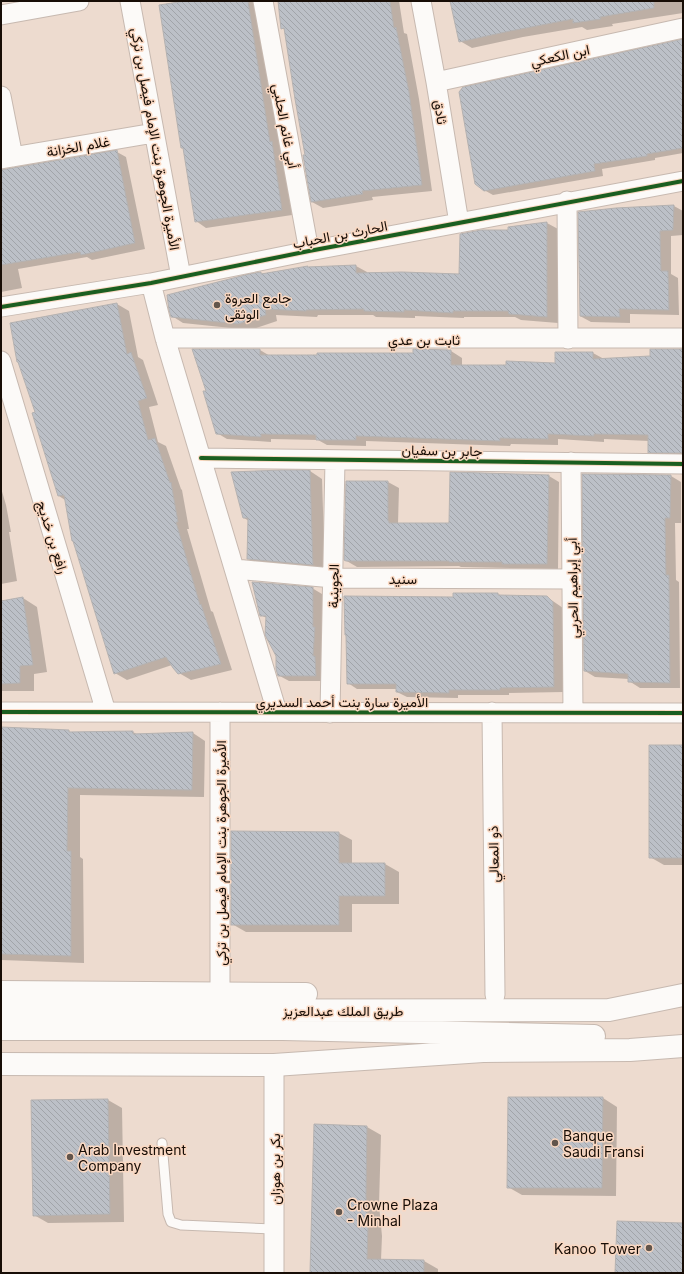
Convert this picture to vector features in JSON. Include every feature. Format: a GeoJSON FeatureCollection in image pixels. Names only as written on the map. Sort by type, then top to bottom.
{"type":"FeatureCollection","features":[{"type":"Feature","properties":{"kind":"main road"},"geometry":{"type":"LineString","coordinates":[[1,992],[682,995]]}},
{"type":"Feature","properties":{"kind":"main road","name":"طريق الملك عبدالعزيز"},"geometry":{"type":"LineString","coordinates":[[1,1011],[609,1010],[682,995]]}},
{"type":"Feature","properties":{"kind":"main road","name":"طريق الملك عبدالعزيز"},"geometry":{"type":"LineString","coordinates":[[1,1029],[355,1030],[610,1037],[683,1046]]}},
{"type":"Feature","properties":{"kind":"main road"},"geometry":{"type":"LineString","coordinates":[[1,1064],[274,1065],[483,1051],[630,1050],[683,1046]]}},
{"type":"Feature","properties":{"kind":"street"},"geometry":{"type":"LineString","coordinates":[[1,14],[79,1]]}},
{"type":"Feature","properties":{"kind":"street","name":"الأميرة الجوهرة بنت الإمام فيصل بن تركي"},"geometry":{"type":"LineString","coordinates":[[130,1],[182,276]]}},
{"type":"Feature","properties":{"kind":"street","name":"أبي غانم الحلبي"},"geometry":{"type":"LineString","coordinates":[[263,1],[309,251]]}},
{"type":"Feature","properties":{"kind":"street","name":"ثادق"},"geometry":{"type":"LineString","coordinates":[[422,1],[459,223]]}},
{"type":"Feature","properties":{"kind":"street","name":"ابن الكعكي"},"geometry":{"type":"LineString","coordinates":[[436,82],[683,28]]}},
{"type":"Feature","properties":{"kind":"street"},"geometry":{"type":"LineString","coordinates":[[1,96],[7,158]]}},
{"type":"Feature","properties":{"kind":"street","name":"غلام الخزانة"},"geometry":{"type":"LineString","coordinates":[[7,158],[154,133]]}},
{"type":"Feature","properties":{"kind":"street","name":"الحارث بن الحباب"},"geometry":{"type":"LineString","coordinates":[[1,307],[151,282],[683,181]]}},
{"type":"Feature","properties":{"kind":"street"},"geometry":{"type":"LineString","coordinates":[[567,202],[568,339]]}},
{"type":"Feature","properties":{"kind":"street"},"geometry":{"type":"LineString","coordinates":[[151,282],[165,338],[277,712]]}},
{"type":"Feature","properties":{"kind":"street","name":"ثابت بن عدي"},"geometry":{"type":"LineString","coordinates":[[165,338],[683,338]]}},
{"type":"Feature","properties":{"kind":"street","name":"رافع بن خديج"},"geometry":{"type":"LineString","coordinates":[[1,362],[106,712]]}},
{"type":"Feature","properties":{"kind":"street","name":"جابر بن سفيان"},"geometry":{"type":"LineString","coordinates":[[201,458],[683,464]]}},
{"type":"Feature","properties":{"kind":"street","name":"الجوينبة"},"geometry":{"type":"LineString","coordinates":[[330,713],[335,460]]}},
{"type":"Feature","properties":{"kind":"street","name":"أبي إبراهيم الحربي"},"geometry":{"type":"LineString","coordinates":[[571,462],[573,713]]}},
{"type":"Feature","properties":{"kind":"street","name":"سنيد"},"geometry":{"type":"LineString","coordinates":[[235,569],[333,578],[572,579]]}},
{"type":"Feature","properties":{"kind":"street","name":"الأميرة سارة بنت أحمد السديري"},"geometry":{"type":"LineString","coordinates":[[1,712],[683,713]]}},
{"type":"Feature","properties":{"kind":"street","name":"الأميرة الجوهرة بنت الإمام فيصل بن تركي"},"geometry":{"type":"LineString","coordinates":[[220,712],[220,994]]}},
{"type":"Feature","properties":{"kind":"street","name":"ذو المعالي"},"geometry":{"type":"LineString","coordinates":[[492,712],[495,995]]}},
{"type":"Feature","properties":{"kind":"street","name":"بكر بن هوزان"},"geometry":{"type":"LineString","coordinates":[[274,1065],[274,1273]]}},
{"type":"Feature","properties":{"kind":"lane"},"geometry":{"type":"LineString","coordinates":[[162,1143],[168,1214],[171,1222],[180,1225],[274,1229]]}},
{"type":"Feature","properties":{"kind":"building"},"geometry":{"type":"Polygon","coordinates":[[[185,1],[248,1],[270,142],[272,141],[282,210],[195,222],[183,148],[181,148],[159,5],[185,1]]]}},
{"type":"Feature","properties":{"kind":"building"},"geometry":{"type":"Polygon","coordinates":[[[278,1],[390,1],[394,28],[396,27],[409,92],[422,185],[362,191],[363,194],[311,202],[303,155],[305,155],[284,28],[281,29],[278,1]]]}},
{"type":"Feature","properties":{"kind":"building"},"geometry":{"type":"Polygon","coordinates":[[[450,1],[654,1],[654,8],[573,23],[573,19],[459,42],[450,1]]]}},
{"type":"Feature","properties":{"kind":"building"},"geometry":{"type":"Polygon","coordinates":[[[683,39],[683,148],[647,154],[647,156],[594,164],[595,171],[484,191],[475,184],[459,92],[463,87],[683,39]]]}},
{"type":"Feature","properties":{"kind":"building"},"geometry":{"type":"Polygon","coordinates":[[[117,150],[135,243],[81,255],[80,252],[1,265],[1,170],[117,150]]]}},
{"type":"Feature","properties":{"kind":"building"},"geometry":{"type":"Polygon","coordinates":[[[674,205],[673,230],[660,231],[661,271],[668,271],[669,310],[619,309],[620,317],[580,316],[578,212],[616,208],[674,205]]]}},
{"type":"Feature","properties":{"kind":"building"},"geometry":{"type":"Polygon","coordinates":[[[547,222],[547,317],[509,314],[508,311],[453,311],[453,313],[404,310],[404,312],[364,311],[364,309],[306,311],[265,309],[266,315],[238,324],[171,317],[169,310],[167,295],[249,274],[261,272],[261,274],[308,266],[307,267],[356,265],[356,273],[402,272],[459,274],[460,234],[481,230],[508,230],[508,227],[547,222]]]}},
{"type":"Feature","properties":{"kind":"building"},"geometry":{"type":"Polygon","coordinates":[[[117,303],[127,354],[131,352],[147,398],[138,401],[148,440],[155,438],[170,483],[171,482],[178,522],[176,522],[200,605],[201,604],[221,664],[178,674],[166,657],[114,674],[72,541],[64,495],[58,496],[32,413],[35,412],[17,362],[10,323],[117,303]]]}},
{"type":"Feature","properties":{"kind":"building"},"geometry":{"type":"Polygon","coordinates":[[[192,349],[260,349],[260,355],[317,355],[317,353],[413,353],[413,349],[451,350],[451,365],[506,365],[506,361],[555,363],[555,352],[593,352],[593,359],[650,356],[650,349],[683,349],[683,453],[648,453],[648,435],[594,434],[594,436],[548,434],[548,439],[500,438],[500,441],[356,436],[356,440],[316,440],[316,435],[261,434],[261,437],[216,434],[203,391],[206,391],[192,349]]]}},
{"type":"Feature","properties":{"kind":"building"},"geometry":{"type":"Polygon","coordinates":[[[310,470],[313,565],[247,559],[248,518],[243,518],[231,472],[310,470]]]}},
{"type":"Feature","properties":{"kind":"building"},"geometry":{"type":"Polygon","coordinates":[[[450,472],[549,475],[547,564],[344,560],[346,481],[388,481],[389,523],[449,523],[450,472]]]}},
{"type":"Feature","properties":{"kind":"building"},"geometry":{"type":"Polygon","coordinates":[[[582,474],[671,475],[670,518],[665,518],[666,575],[669,575],[670,683],[628,682],[628,674],[584,671],[582,474]]]}},
{"type":"Feature","properties":{"kind":"building"},"geometry":{"type":"Polygon","coordinates":[[[252,582],[313,587],[313,627],[315,627],[313,656],[315,656],[316,676],[278,676],[276,669],[276,656],[265,635],[266,616],[260,616],[252,582]]]}},
{"type":"Feature","properties":{"kind":"building"},"geometry":{"type":"Polygon","coordinates":[[[453,593],[498,593],[498,595],[547,596],[553,602],[554,687],[500,688],[500,690],[449,690],[449,693],[396,692],[396,684],[347,684],[344,596],[453,597],[453,593]]]}},
{"type":"Feature","properties":{"kind":"building"},"geometry":{"type":"Polygon","coordinates":[[[23,597],[33,665],[20,666],[20,683],[1,684],[1,601],[23,597]]]}},
{"type":"Feature","properties":{"kind":"building"},"geometry":{"type":"Polygon","coordinates":[[[1,727],[69,730],[69,732],[133,731],[133,734],[193,732],[192,790],[68,788],[67,851],[71,851],[71,956],[1,954],[1,727]]]}},
{"type":"Feature","properties":{"kind":"building"},"geometry":{"type":"Polygon","coordinates":[[[649,745],[683,745],[683,858],[649,858],[649,745]]]}},
{"type":"Feature","properties":{"kind":"building"},"geometry":{"type":"Polygon","coordinates":[[[231,831],[339,832],[339,863],[385,863],[385,896],[339,896],[339,925],[231,925],[231,831]]]}},
{"type":"Feature","properties":{"kind":"building","name":"Banque Saudi Fransi"},"geometry":{"type":"Polygon","coordinates":[[[508,1097],[603,1097],[602,1188],[507,1188],[508,1097]]]}},
{"type":"Feature","properties":{"kind":"building","name":"Arab Investment Company"},"geometry":{"type":"Polygon","coordinates":[[[108,1099],[110,1214],[33,1216],[31,1100],[108,1099]]]}},
{"type":"Feature","properties":{"kind":"building","name":"Crowne Plaza - Minhal"},"geometry":{"type":"Polygon","coordinates":[[[314,1124],[367,1126],[367,1259],[424,1260],[424,1273],[310,1273],[314,1124]]]}},
{"type":"Feature","properties":{"kind":"building","name":"Kanoo Tower"},"geometry":{"type":"Polygon","coordinates":[[[617,1221],[683,1223],[683,1273],[615,1273],[617,1221]]]}},
{"type":"Feature","properties":{"kind":"cycle path"},"geometry":{"type":"LineString","coordinates":[[1,307],[151,283],[309,251],[683,181]]}},
{"type":"Feature","properties":{"kind":"cycle path"},"geometry":{"type":"LineString","coordinates":[[201,458],[683,464]]}},
{"type":"Feature","properties":{"kind":"cycle path"},"geometry":{"type":"LineString","coordinates":[[1,712],[683,713]]}},
{"type":"Feature","properties":{"kind":"place","name":"جامع العروة الوثقى"},"geometry":{"type":"Point","coordinates":[217,305]}},
{"type":"Feature","properties":{"kind":"place","name":"Banque Saudi Fransi"},"geometry":{"type":"Point","coordinates":[555,1143]}},
{"type":"Feature","properties":{"kind":"place","name":"Arab Investment Company"},"geometry":{"type":"Point","coordinates":[70,1157]}},
{"type":"Feature","properties":{"kind":"place","name":"Crowne Plaza - Minhal"},"geometry":{"type":"Point","coordinates":[339,1212]}},
{"type":"Feature","properties":{"kind":"place","name":"Kanoo Tower"},"geometry":{"type":"Point","coordinates":[649,1248]}}]}
